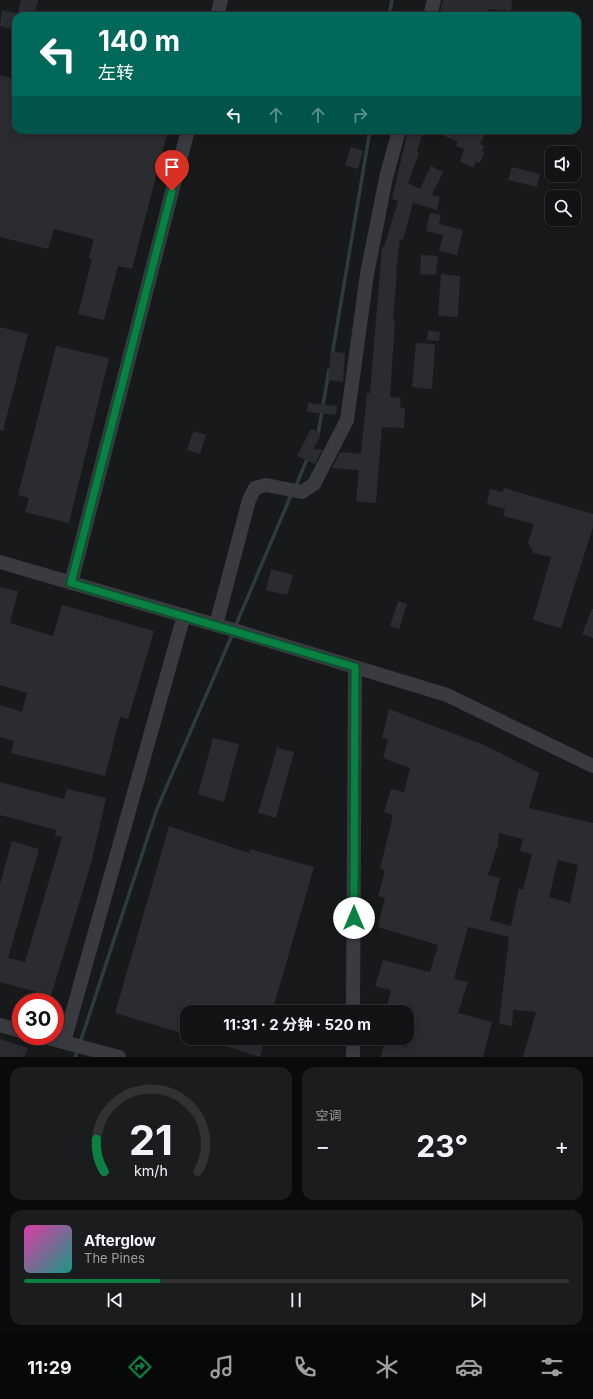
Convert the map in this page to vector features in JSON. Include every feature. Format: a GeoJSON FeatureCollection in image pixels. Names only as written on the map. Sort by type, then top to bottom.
{"type":"FeatureCollection","features":[{"type":"Feature","properties":{"kind":"street"},"geometry":{"type":"LineString","coordinates":[[218,12],[221,0]]}},
{"type":"Feature","properties":{"kind":"street"},"geometry":{"type":"LineString","coordinates":[[431,12],[434,0]]}},
{"type":"Feature","properties":{"kind":"street"},"geometry":{"type":"LineString","coordinates":[[71,583],[187,134]]}},
{"type":"Feature","properties":{"kind":"street"},"geometry":{"type":"LineString","coordinates":[[221,626],[249,500],[255,488],[266,485],[302,492],[314,484],[347,420],[367,274],[386,178],[398,134]]}},
{"type":"Feature","properties":{"kind":"street"},"geometry":{"type":"LineString","coordinates":[[0,562],[221,626],[447,695],[593,766]]}},
{"type":"Feature","properties":{"kind":"street"},"geometry":{"type":"LineString","coordinates":[[68,1043],[184,615]]}},
{"type":"Feature","properties":{"kind":"street"},"geometry":{"type":"LineString","coordinates":[[353,1005],[355,667]]}},
{"type":"Feature","properties":{"kind":"street"},"geometry":{"type":"LineString","coordinates":[[0,1025],[12,1028]]}},
{"type":"Feature","properties":{"kind":"street"},"geometry":{"type":"LineString","coordinates":[[64,1042],[119,1057]]}},
{"type":"Feature","properties":{"kind":"street"},"geometry":{"type":"LineString","coordinates":[[353,1045],[353,1057]]}},
{"type":"Feature","properties":{"kind":"building"},"geometry":{"type":"Polygon","coordinates":[[[21,0],[38,0],[35,12],[18,12],[21,0]]]}},
{"type":"Feature","properties":{"kind":"building"},"geometry":{"type":"Polygon","coordinates":[[[443,0],[512,0],[511,11],[489,9],[489,12],[440,12],[443,0]]]}},
{"type":"Feature","properties":{"kind":"building"},"geometry":{"type":"Polygon","coordinates":[[[2,10],[12,12],[12,29],[0,26],[2,10]]]}},
{"type":"Feature","properties":{"kind":"building"},"geometry":{"type":"Polygon","coordinates":[[[0,75],[12,79],[12,134],[167,134],[132,269],[118,266],[104,320],[78,314],[92,259],[89,258],[94,239],[54,229],[48,249],[0,237],[0,75]]]}},
{"type":"Feature","properties":{"kind":"building"},"geometry":{"type":"Polygon","coordinates":[[[407,134],[423,134],[417,151],[419,153],[408,183],[420,189],[431,166],[443,172],[432,195],[440,197],[437,210],[413,203],[403,240],[400,239],[393,319],[395,320],[390,397],[401,398],[400,408],[405,408],[404,428],[382,427],[376,503],[356,501],[359,470],[332,468],[340,452],[361,454],[367,393],[370,393],[382,247],[384,247],[398,201],[392,199],[407,134]]]}},
{"type":"Feature","properties":{"kind":"building"},"geometry":{"type":"Polygon","coordinates":[[[439,134],[485,134],[480,144],[484,146],[482,151],[484,153],[480,163],[476,162],[474,168],[460,162],[464,149],[456,146],[458,142],[439,134]]]}},
{"type":"Feature","properties":{"kind":"building"},"geometry":{"type":"Polygon","coordinates":[[[351,147],[363,151],[358,169],[345,165],[351,147]]]}},
{"type":"Feature","properties":{"kind":"building"},"geometry":{"type":"Polygon","coordinates":[[[512,167],[540,174],[537,187],[508,180],[512,167]]]}},
{"type":"Feature","properties":{"kind":"building"},"geometry":{"type":"Polygon","coordinates":[[[430,213],[441,215],[439,224],[463,230],[457,255],[439,251],[443,235],[426,231],[430,213]]]}},
{"type":"Feature","properties":{"kind":"building"},"geometry":{"type":"Polygon","coordinates":[[[421,255],[438,256],[436,275],[420,274],[421,255]]]}},
{"type":"Feature","properties":{"kind":"building"},"geometry":{"type":"Polygon","coordinates":[[[441,274],[460,276],[458,317],[438,316],[441,274]]]}},
{"type":"Feature","properties":{"kind":"building"},"geometry":{"type":"Polygon","coordinates":[[[0,327],[28,334],[3,431],[0,430],[0,327]]]}},
{"type":"Feature","properties":{"kind":"building"},"geometry":{"type":"Polygon","coordinates":[[[428,331],[440,332],[439,341],[427,340],[428,331]]]}},
{"type":"Feature","properties":{"kind":"building"},"geometry":{"type":"Polygon","coordinates":[[[416,343],[435,344],[432,389],[412,387],[416,343]]]}},
{"type":"Feature","properties":{"kind":"building"},"geometry":{"type":"Polygon","coordinates":[[[56,346],[109,358],[69,523],[25,512],[29,498],[18,495],[56,346]]]}},
{"type":"Feature","properties":{"kind":"building"},"geometry":{"type":"Polygon","coordinates":[[[331,351],[345,353],[343,382],[328,380],[331,351]]]}},
{"type":"Feature","properties":{"kind":"building"},"geometry":{"type":"Polygon","coordinates":[[[308,403],[337,406],[336,415],[307,412],[308,403]]]}},
{"type":"Feature","properties":{"kind":"building"},"geometry":{"type":"Polygon","coordinates":[[[311,429],[320,432],[320,436],[313,449],[322,450],[315,464],[297,456],[311,429]]]}},
{"type":"Feature","properties":{"kind":"building"},"geometry":{"type":"Polygon","coordinates":[[[193,431],[206,435],[200,454],[187,450],[193,431]]]}},
{"type":"Feature","properties":{"kind":"building"},"geometry":{"type":"Polygon","coordinates":[[[504,488],[593,514],[593,527],[561,628],[533,620],[551,557],[534,553],[528,542],[534,524],[503,516],[505,509],[487,504],[490,489],[502,492],[504,488]]]}},
{"type":"Feature","properties":{"kind":"building"},"geometry":{"type":"Polygon","coordinates":[[[271,569],[293,575],[287,595],[266,590],[271,569]]]}},
{"type":"Feature","properties":{"kind":"building"},"geometry":{"type":"Polygon","coordinates":[[[0,587],[18,591],[10,623],[53,636],[62,605],[154,631],[128,719],[120,717],[105,776],[11,753],[14,741],[0,737],[0,705],[22,712],[27,693],[0,685],[0,587]]]}},
{"type":"Feature","properties":{"kind":"building"},"geometry":{"type":"Polygon","coordinates":[[[398,601],[407,604],[399,629],[390,626],[398,601]]]}},
{"type":"Feature","properties":{"kind":"building"},"geometry":{"type":"Polygon","coordinates":[[[593,609],[593,638],[582,634],[593,609]]]}},
{"type":"Feature","properties":{"kind":"building"},"geometry":{"type":"Polygon","coordinates":[[[389,709],[484,745],[539,773],[529,808],[593,823],[593,1057],[523,1057],[536,1012],[513,1010],[512,1026],[499,1024],[509,937],[468,927],[454,979],[468,982],[458,1013],[492,1022],[483,1057],[381,1057],[384,1045],[398,1045],[406,1047],[407,1045],[414,1045],[414,1005],[388,1005],[391,990],[375,986],[383,960],[430,972],[438,945],[378,927],[385,898],[378,896],[385,871],[380,869],[393,815],[384,812],[391,789],[404,792],[410,768],[383,758],[388,740],[382,738],[389,709]],[[499,833],[498,845],[488,875],[500,878],[490,920],[511,926],[519,888],[523,890],[532,854],[520,851],[523,839],[499,833]],[[558,860],[549,897],[570,903],[578,865],[558,860]]]}},
{"type":"Feature","properties":{"kind":"building"},"geometry":{"type":"Polygon","coordinates":[[[213,738],[239,744],[224,802],[198,794],[213,738]]]}},
{"type":"Feature","properties":{"kind":"building"},"geometry":{"type":"Polygon","coordinates":[[[277,748],[294,752],[276,818],[258,813],[277,748]]]}},
{"type":"Feature","properties":{"kind":"building"},"geometry":{"type":"Polygon","coordinates":[[[0,782],[64,799],[67,789],[106,798],[92,860],[52,993],[40,993],[0,982],[0,884],[12,841],[39,849],[8,958],[25,962],[62,837],[55,836],[56,830],[0,815],[0,782]]]}},
{"type":"Feature","properties":{"kind":"building"},"geometry":{"type":"Polygon","coordinates":[[[169,826],[249,853],[250,849],[314,867],[274,1005],[180,1005],[180,1025],[178,1032],[115,1013],[169,826]]]}},
{"type":"Feature","properties":{"kind":"building"},"geometry":{"type":"Polygon","coordinates":[[[0,1039],[12,1043],[12,1045],[19,1045],[28,1048],[24,1057],[0,1057],[0,1039]]]}},
{"type":"Feature","properties":{"kind":"building"},"geometry":{"type":"Polygon","coordinates":[[[223,1045],[263,1045],[260,1057],[223,1045]]]}},
{"type":"Feature","properties":{"kind":"waterway"},"geometry":{"type":"LineString","coordinates":[[390,12],[392,0]]}},
{"type":"Feature","properties":{"kind":"waterway"},"geometry":{"type":"LineString","coordinates":[[332,356],[369,134]]}},
{"type":"Feature","properties":{"kind":"waterway"},"geometry":{"type":"LineString","coordinates":[[318,434],[329,370]]}},
{"type":"Feature","properties":{"kind":"waterway"},"geometry":{"type":"LineString","coordinates":[[295,488],[308,457]]}},
{"type":"Feature","properties":{"kind":"waterway"},"geometry":{"type":"LineString","coordinates":[[235,627],[292,493]]}},
{"type":"Feature","properties":{"kind":"waterway"},"geometry":{"type":"LineString","coordinates":[[80,1043],[157,809],[233,633]]}},
{"type":"Feature","properties":{"kind":"waterway"},"geometry":{"type":"LineString","coordinates":[[75,1057],[78,1049]]}},
{"type":"Feature","properties":{"kind":"route"},"geometry":{"type":"LineString","coordinates":[[172,191],[71,583],[355,667],[354,918]]}}]}
